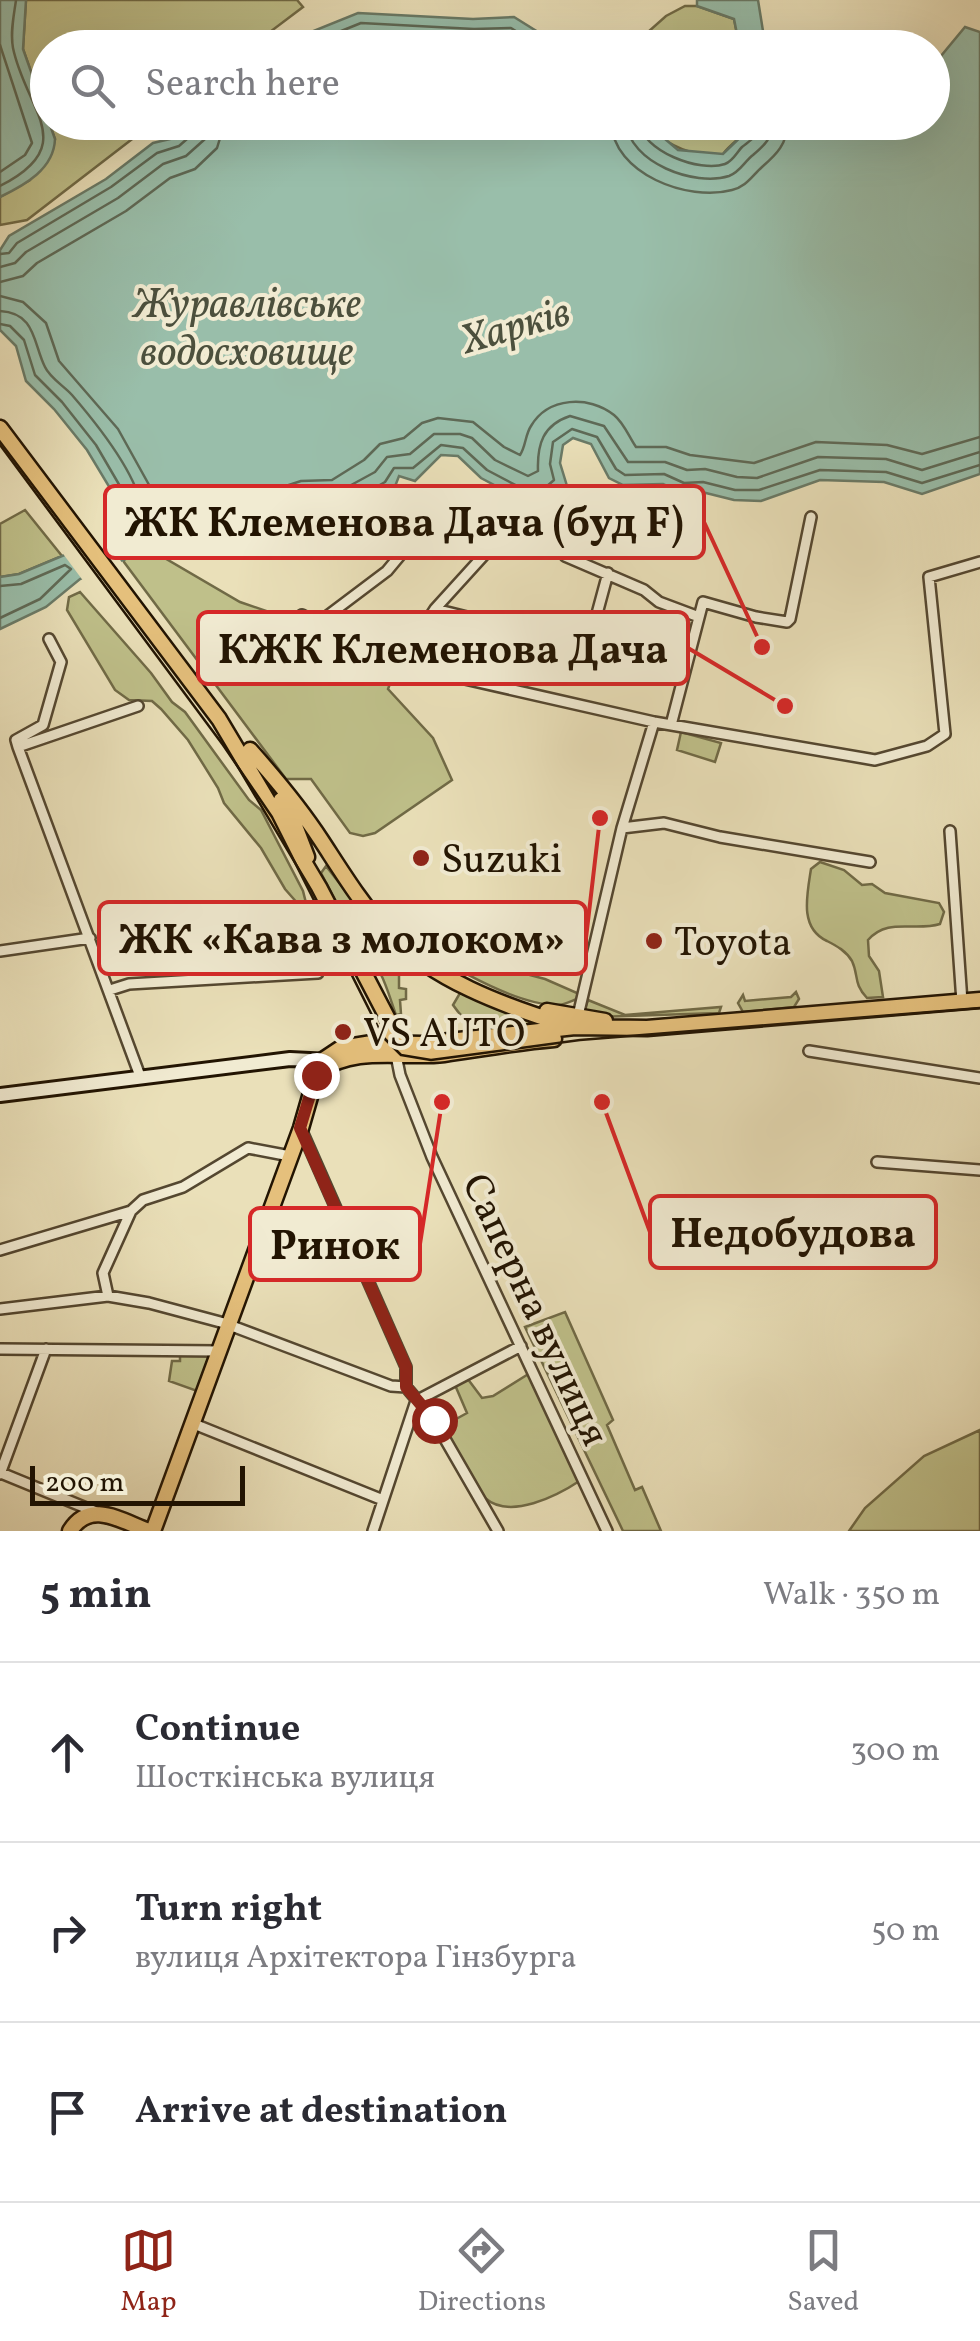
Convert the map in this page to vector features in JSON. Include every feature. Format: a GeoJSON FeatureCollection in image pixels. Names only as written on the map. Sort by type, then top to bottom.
{"type":"FeatureCollection","features":[{"type":"Feature","properties":{"kind":"main road"},"geometry":{"type":"LineString","coordinates":[[0,428],[292,818],[338,868]]}},
{"type":"Feature","properties":{"kind":"main road"},"geometry":{"type":"LineString","coordinates":[[245,753],[298,808],[378,922],[428,966],[534,1015],[634,1028]]}},
{"type":"Feature","properties":{"kind":"main road"},"geometry":{"type":"LineString","coordinates":[[245,753],[388,1021],[395,1049]]}},
{"type":"Feature","properties":{"kind":"main road"},"geometry":{"type":"LineString","coordinates":[[292,818],[316,881]]}},
{"type":"Feature","properties":{"kind":"main road"},"geometry":{"type":"LineString","coordinates":[[316,881],[323,864],[338,868]]}},
{"type":"Feature","properties":{"kind":"main road"},"geometry":{"type":"LineString","coordinates":[[483,994],[610,1032]]}},
{"type":"Feature","properties":{"kind":"main road"},"geometry":{"type":"LineString","coordinates":[[534,1036],[980,1000]]}},
{"type":"Feature","properties":{"kind":"main road"},"geometry":{"type":"LineString","coordinates":[[534,1015],[534,1036]]}},
{"type":"Feature","properties":{"kind":"main road"},"geometry":{"type":"LineString","coordinates":[[0,1095],[290,1059],[328,1060],[395,1049],[441,1054],[569,1033],[577,1022]]}},
{"type":"Feature","properties":{"kind":"main road"},"geometry":{"type":"LineString","coordinates":[[70,1531],[81,1518],[96,1512],[151,1531],[230,1325],[316,1075],[328,1060]]}},
{"type":"Feature","properties":{"kind":"street"},"geometry":{"type":"LineString","coordinates":[[400,664],[435,608],[504,533],[516,511]]}},
{"type":"Feature","properties":{"kind":"street"},"geometry":{"type":"LineString","coordinates":[[671,725],[704,602],[756,618],[782,622],[790,619],[811,518]]}},
{"type":"Feature","properties":{"kind":"street"},"geometry":{"type":"LineString","coordinates":[[318,623],[388,571],[407,547],[450,519]]}},
{"type":"Feature","properties":{"kind":"street"},"geometry":{"type":"LineString","coordinates":[[565,556],[699,617]]}},
{"type":"Feature","properties":{"kind":"street"},"geometry":{"type":"LineString","coordinates":[[302,614],[400,664],[654,722],[875,760],[927,746],[945,734],[929,577],[980,562]]}},
{"type":"Feature","properties":{"kind":"street"},"geometry":{"type":"LineString","coordinates":[[435,608],[588,647],[608,574]]}},
{"type":"Feature","properties":{"kind":"street"},"geometry":{"type":"LineString","coordinates":[[49,639],[62,662],[43,726],[16,740],[140,1076]]}},
{"type":"Feature","properties":{"kind":"street"},"geometry":{"type":"LineString","coordinates":[[18,747],[138,706]]}},
{"type":"Feature","properties":{"kind":"street"},"geometry":{"type":"LineString","coordinates":[[577,1022],[622,828],[654,722]]}},
{"type":"Feature","properties":{"kind":"street"},"geometry":{"type":"LineString","coordinates":[[622,828],[664,822],[720,837],[870,862]]}},
{"type":"Feature","properties":{"kind":"street"},"geometry":{"type":"LineString","coordinates":[[950,831],[962,1002]]}},
{"type":"Feature","properties":{"kind":"street"},"geometry":{"type":"LineString","coordinates":[[0,951],[90,938]]}},
{"type":"Feature","properties":{"kind":"street"},"geometry":{"type":"LineString","coordinates":[[110,990],[129,984],[318,972]]}},
{"type":"Feature","properties":{"kind":"street","name":"Саперна вулиця"},"geometry":{"type":"LineString","coordinates":[[395,1049],[397,1068],[419,1126],[608,1531]]}},
{"type":"Feature","properties":{"kind":"street"},"geometry":{"type":"LineString","coordinates":[[809,1052],[980,1078]]}},
{"type":"Feature","properties":{"kind":"street"},"geometry":{"type":"LineString","coordinates":[[300,1128],[406,1367],[406,1387],[434,1420],[498,1531]]}},
{"type":"Feature","properties":{"kind":"street"},"geometry":{"type":"LineString","coordinates":[[108,1296],[104,1274],[131,1212],[143,1200],[183,1187],[248,1148],[290,1156]]}},
{"type":"Feature","properties":{"kind":"street"},"geometry":{"type":"LineString","coordinates":[[876,1162],[980,1170]]}},
{"type":"Feature","properties":{"kind":"street"},"geometry":{"type":"LineString","coordinates":[[0,1250],[131,1212]]}},
{"type":"Feature","properties":{"kind":"street"},"geometry":{"type":"LineString","coordinates":[[0,1309],[108,1296],[150,1303],[230,1325],[391,1386],[406,1387]]}},
{"type":"Feature","properties":{"kind":"street"},"geometry":{"type":"LineString","coordinates":[[373,1531],[416,1401],[521,1346]]}},
{"type":"Feature","properties":{"kind":"street"},"geometry":{"type":"LineString","coordinates":[[0,1349],[220,1351]]}},
{"type":"Feature","properties":{"kind":"street"},"geometry":{"type":"LineString","coordinates":[[46,1349],[0,1473],[96,1512]]}},
{"type":"Feature","properties":{"kind":"street"},"geometry":{"type":"LineString","coordinates":[[194,1424],[383,1500]]}},
{"type":"Feature","properties":{"kind":"shaded area"},"geometry":{"type":"Polygon","coordinates":[[[26,0],[297,0],[303,7],[273,30],[30,30],[30,69],[23,49],[26,0]]]}},
{"type":"Feature","properties":{"kind":"shaded area"},"geometry":{"type":"Polygon","coordinates":[[[685,6],[697,6],[734,19],[736,30],[650,30],[685,6]]]}},
{"type":"Feature","properties":{"kind":"shaded area"},"geometry":{"type":"Polygon","coordinates":[[[54,140],[131,140],[27,220],[0,225],[0,197],[30,180],[54,140]]]}},
{"type":"Feature","properties":{"kind":"shaded area"},"geometry":{"type":"Polygon","coordinates":[[[666,140],[737,140],[723,154],[697,153],[666,140]]]}},
{"type":"Feature","properties":{"kind":"shaded area"},"geometry":{"type":"Polygon","coordinates":[[[25,510],[62,556],[19,574],[0,577],[0,524],[25,510]]]}},
{"type":"Feature","properties":{"kind":"shaded area"},"geometry":{"type":"Polygon","coordinates":[[[155,546],[163,557],[240,602],[345,638],[397,665],[388,689],[433,738],[452,780],[375,833],[350,833],[311,779],[286,779],[124,562],[124,558],[155,546]]]}},
{"type":"Feature","properties":{"kind":"shaded area"},"geometry":{"type":"Polygon","coordinates":[[[80,592],[172,702],[185,712],[249,800],[261,810],[303,891],[307,907],[299,905],[285,889],[261,848],[224,803],[188,740],[161,709],[152,701],[129,700],[115,690],[67,610],[69,597],[80,592]]]}},
{"type":"Feature","properties":{"kind":"shaded area"},"geometry":{"type":"Polygon","coordinates":[[[681,732],[721,743],[715,762],[677,750],[681,732]]]}},
{"type":"Feature","properties":{"kind":"shaded area"},"geometry":{"type":"Polygon","coordinates":[[[820,862],[844,870],[862,885],[872,884],[885,893],[939,903],[944,912],[940,924],[884,929],[868,940],[869,956],[879,971],[883,997],[867,998],[850,957],[812,928],[807,910],[808,889],[811,869],[820,862]]]}},
{"type":"Feature","properties":{"kind":"shaded area"},"geometry":{"type":"Polygon","coordinates":[[[326,866],[404,962],[405,970],[399,975],[399,988],[406,989],[406,999],[400,1000],[401,1014],[396,1015],[379,970],[360,948],[321,873],[326,866]]]}},
{"type":"Feature","properties":{"kind":"shaded area"},"geometry":{"type":"Polygon","coordinates":[[[393,919],[481,962],[545,979],[580,998],[561,1005],[539,1003],[494,987],[424,948],[393,919]]]}},
{"type":"Feature","properties":{"kind":"shaded area"},"geometry":{"type":"Polygon","coordinates":[[[796,992],[799,999],[794,1007],[743,1012],[738,1003],[743,995],[745,1001],[791,997],[796,992]]]}},
{"type":"Feature","properties":{"kind":"shaded area"},"geometry":{"type":"Polygon","coordinates":[[[460,993],[532,1019],[531,1025],[478,1027],[453,1005],[460,993]]]}},
{"type":"Feature","properties":{"kind":"shaded area"},"geometry":{"type":"Polygon","coordinates":[[[588,1000],[625,1015],[721,1007],[719,1013],[596,1017],[584,1011],[588,1000]]]}},
{"type":"Feature","properties":{"kind":"shaded area"},"geometry":{"type":"Polygon","coordinates":[[[565,1312],[613,1420],[607,1425],[635,1490],[642,1487],[661,1531],[623,1531],[525,1327],[565,1312]]]}},
{"type":"Feature","properties":{"kind":"shaded area"},"geometry":{"type":"Polygon","coordinates":[[[180,1355],[209,1356],[197,1391],[169,1381],[172,1361],[180,1361],[180,1355]]]}},
{"type":"Feature","properties":{"kind":"shaded area"},"geometry":{"type":"Polygon","coordinates":[[[530,1373],[581,1480],[533,1503],[507,1507],[485,1498],[445,1434],[447,1424],[467,1413],[455,1385],[467,1378],[482,1398],[493,1396],[530,1373]]]}},
{"type":"Feature","properties":{"kind":"shaded area"},"geometry":{"type":"Polygon","coordinates":[[[980,1430],[980,1531],[849,1531],[865,1508],[924,1456],[980,1430]]]}},
{"type":"Feature","properties":{"kind":"water"},"geometry":{"type":"Polygon","coordinates":[[[0,0],[26,0],[23,49],[30,69],[30,140],[55,140],[44,167],[0,197],[0,0]]]}},
{"type":"Feature","properties":{"kind":"water"},"geometry":{"type":"Polygon","coordinates":[[[697,0],[758,0],[763,30],[736,30],[734,19],[697,6],[697,0]]]}},
{"type":"Feature","properties":{"kind":"water"},"geometry":{"type":"Polygon","coordinates":[[[358,13],[473,19],[514,17],[535,30],[316,30],[358,13]]]}},
{"type":"Feature","properties":{"kind":"water","name":"Журавлівське водосховище"},"geometry":{"type":"Polygon","coordinates":[[[965,27],[980,32],[980,474],[922,494],[884,482],[820,480],[761,501],[734,500],[702,492],[682,493],[663,484],[623,485],[609,478],[591,444],[573,438],[563,445],[560,463],[567,486],[547,498],[537,496],[528,503],[481,478],[458,456],[441,455],[415,481],[399,476],[394,489],[371,498],[350,514],[332,520],[311,517],[214,549],[191,541],[163,557],[155,546],[80,579],[46,607],[0,629],[0,577],[19,574],[120,532],[122,508],[87,450],[26,381],[16,346],[0,330],[0,250],[9,236],[106,179],[153,143],[666,140],[678,150],[723,154],[738,140],[950,140],[950,45],[965,27]]]}},
{"type":"Feature","properties":{"kind":"pier"},"geometry":{"type":"Polygon","coordinates":[[[101,534],[123,564],[84,582],[61,551],[101,534]]]}},
{"type":"Feature","properties":{"kind":"tram line"},"geometry":{"type":"LineString","coordinates":[[0,445],[272,817],[383,1037],[401,1055],[431,1060],[580,1040],[980,1008]]}},
{"type":"Feature","properties":{"kind":"place","name":"ЖК Клеменова Дача (буд F)"},"geometry":{"type":"Point","coordinates":[762,647]}},
{"type":"Feature","properties":{"kind":"place","name":"КЖК Клеменова Дача"},"geometry":{"type":"Point","coordinates":[785,706]}},
{"type":"Feature","properties":{"kind":"place","name":"ЖК «Кава з молоком»"},"geometry":{"type":"Point","coordinates":[600,818]}},
{"type":"Feature","properties":{"kind":"place","name":"Suzuki"},"geometry":{"type":"Point","coordinates":[421,858]}},
{"type":"Feature","properties":{"kind":"place","name":"Toyota"},"geometry":{"type":"Point","coordinates":[654,941]}},
{"type":"Feature","properties":{"kind":"place","name":"VS AUTO"},"geometry":{"type":"Point","coordinates":[343,1032]}},
{"type":"Feature","properties":{"kind":"place","name":"Ринок"},"geometry":{"type":"Point","coordinates":[442,1102]}},
{"type":"Feature","properties":{"kind":"place","name":"Недобудова"},"geometry":{"type":"Point","coordinates":[602,1102]}},
{"type":"Feature","properties":{"kind":"route"},"geometry":{"type":"LineString","coordinates":[[316,1075],[300,1128],[406,1367],[406,1387],[434,1420]]}},
{"type":"Feature","properties":{"kind":"water label","name":"Харків"},"geometry":{"type":"Point","coordinates":[515,324]}}]}
